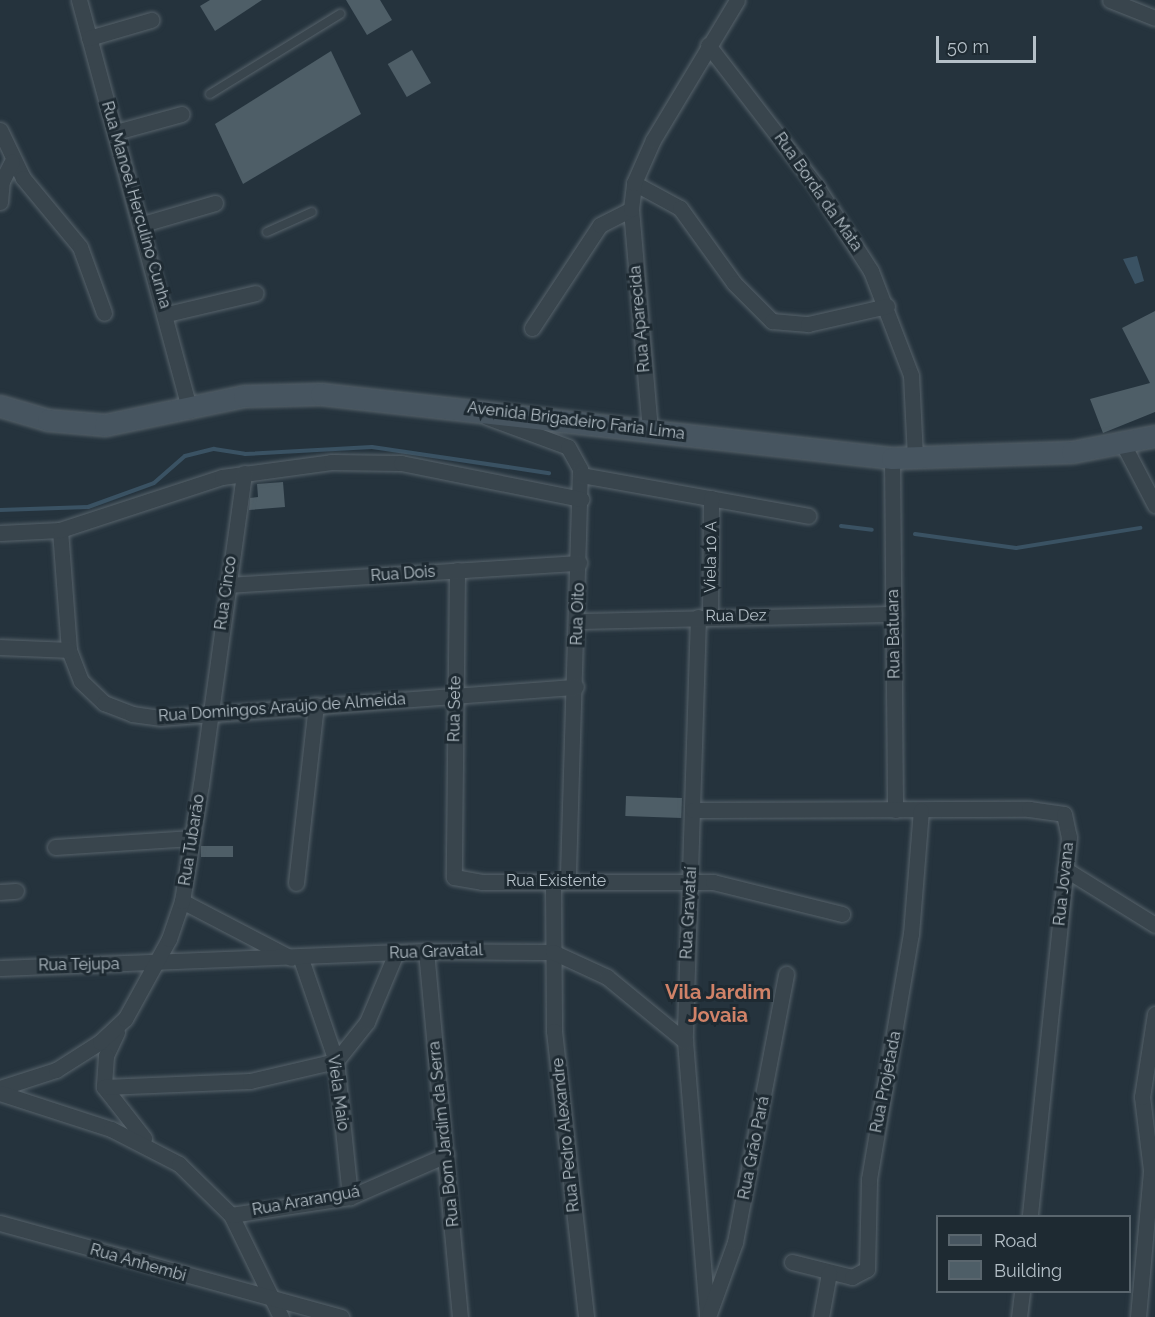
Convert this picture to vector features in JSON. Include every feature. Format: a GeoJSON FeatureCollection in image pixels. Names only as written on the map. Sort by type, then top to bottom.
{"type":"FeatureCollection","features":[{"type":"Feature","properties":{"kind":"main road","name":"Avenida Brigadeiro Faria Lima"},"geometry":{"type":"LineString","coordinates":[[0,406],[48,420],[105,425],[190,410],[244,396],[278,394],[478,409],[892,458],[1124,446],[1155,436]]}},
{"type":"Feature","properties":{"kind":"street","name":"Rua Manoel Herculino Cunha"},"geometry":{"type":"LineString","coordinates":[[79,0],[167,314],[190,410]]}},
{"type":"Feature","properties":{"kind":"street"},"geometry":{"type":"LineString","coordinates":[[737,0],[708,45],[634,183],[680,208],[740,290],[772,321],[808,324],[887,306]]}},
{"type":"Feature","properties":{"kind":"street"},"geometry":{"type":"LineString","coordinates":[[1110,0],[1155,18]]}},
{"type":"Feature","properties":{"kind":"street"},"geometry":{"type":"LineString","coordinates":[[89,38],[151,20]]}},
{"type":"Feature","properties":{"kind":"street","name":"Rua Borda da Mata"},"geometry":{"type":"LineString","coordinates":[[708,45],[854,238],[887,306],[911,375],[915,458]]}},
{"type":"Feature","properties":{"kind":"street"},"geometry":{"type":"LineString","coordinates":[[116,132],[182,114]]}},
{"type":"Feature","properties":{"kind":"street"},"geometry":{"type":"LineString","coordinates":[[0,130],[6,155],[0,202]]}},
{"type":"Feature","properties":{"kind":"street"},"geometry":{"type":"LineString","coordinates":[[6,155],[70,230],[104,313]]}},
{"type":"Feature","properties":{"kind":"street","name":"Rua Aparecida"},"geometry":{"type":"LineString","coordinates":[[634,183],[631,209],[650,430]]}},
{"type":"Feature","properties":{"kind":"street"},"geometry":{"type":"LineString","coordinates":[[142,224],[215,203]]}},
{"type":"Feature","properties":{"kind":"street"},"geometry":{"type":"LineString","coordinates":[[532,328],[600,225],[631,209]]}},
{"type":"Feature","properties":{"kind":"street"},"geometry":{"type":"LineString","coordinates":[[167,314],[256,293]]}},
{"type":"Feature","properties":{"kind":"street","name":"Rua Oito"},"geometry":{"type":"LineString","coordinates":[[478,409],[503,424],[568,447],[581,475],[576,687],[561,882],[553,952]]}},
{"type":"Feature","properties":{"kind":"street"},"geometry":{"type":"LineString","coordinates":[[1124,446],[1155,505]]}},
{"type":"Feature","properties":{"kind":"street","name":"Rua Batuara"},"geometry":{"type":"LineString","coordinates":[[892,458],[895,810]]}},
{"type":"Feature","properties":{"kind":"street"},"geometry":{"type":"LineString","coordinates":[[0,536],[60,530],[244,472],[331,462],[401,463],[581,499]]}},
{"type":"Feature","properties":{"kind":"street","name":"Rua Cinco"},"geometry":{"type":"LineString","coordinates":[[210,713],[244,472]]}},
{"type":"Feature","properties":{"kind":"street"},"geometry":{"type":"LineString","coordinates":[[581,475],[808,516]]}},
{"type":"Feature","properties":{"kind":"street","name":"Viela 10 A"},"geometry":{"type":"LineString","coordinates":[[704,616],[711,498]]}},
{"type":"Feature","properties":{"kind":"street","name":"Rua Domingos Araújo de Almeida"},"geometry":{"type":"LineString","coordinates":[[60,530],[69,650],[81,681],[104,703],[160,718],[316,705],[455,698],[576,687]]}},
{"type":"Feature","properties":{"kind":"street","name":"Rua Dois"},"geometry":{"type":"LineString","coordinates":[[227,585],[579,563]]}},
{"type":"Feature","properties":{"kind":"street","name":"Rua Sete"},"geometry":{"type":"LineString","coordinates":[[450,847],[457,570]]}},
{"type":"Feature","properties":{"kind":"street","name":"Rua Dez"},"geometry":{"type":"LineString","coordinates":[[578,621],[704,616],[894,615]]}},
{"type":"Feature","properties":{"kind":"street","name":"Rua Gravataí"},"geometry":{"type":"LineString","coordinates":[[704,616],[693,810],[685,1041],[707,1317]]}},
{"type":"Feature","properties":{"kind":"street"},"geometry":{"type":"LineString","coordinates":[[0,647],[69,650]]}},
{"type":"Feature","properties":{"kind":"street"},"geometry":{"type":"LineString","coordinates":[[296,883],[316,705]]}},
{"type":"Feature","properties":{"kind":"street","name":"Rua Tubarão"},"geometry":{"type":"LineString","coordinates":[[124,1019],[159,963],[182,901],[210,713]]}},
{"type":"Feature","properties":{"kind":"street","name":"Rua Jovana"},"geometry":{"type":"LineString","coordinates":[[693,810],[1029,809],[1064,814],[1069,837],[1029,1215]]}},
{"type":"Feature","properties":{"kind":"street","name":"Rua Projetada"},"geometry":{"type":"LineString","coordinates":[[829,1274],[862,1276],[869,1258],[869,1179],[911,934],[921,810]]}},
{"type":"Feature","properties":{"kind":"street"},"geometry":{"type":"LineString","coordinates":[[55,847],[192,838]]}},
{"type":"Feature","properties":{"kind":"street","name":"Rua Existente"},"geometry":{"type":"LineString","coordinates":[[450,847],[450,869],[461,880],[561,882],[690,880],[735,884],[842,914]]}},
{"type":"Feature","properties":{"kind":"street"},"geometry":{"type":"LineString","coordinates":[[1065,869],[1155,925]]}},
{"type":"Feature","properties":{"kind":"street"},"geometry":{"type":"LineString","coordinates":[[0,892],[16,891]]}},
{"type":"Feature","properties":{"kind":"street"},"geometry":{"type":"LineString","coordinates":[[182,901],[298,959]]}},
{"type":"Feature","properties":{"kind":"street","name":"Rua Gravatal"},"geometry":{"type":"LineString","coordinates":[[159,963],[298,959],[426,951],[553,952],[607,977],[685,1041]]}},
{"type":"Feature","properties":{"kind":"street","name":"Rua Bom Jardim da Serra"},"geometry":{"type":"LineString","coordinates":[[426,951],[460,1317]]}},
{"type":"Feature","properties":{"kind":"street"},"geometry":{"type":"LineString","coordinates":[[104,1087],[250,1081],[336,1061],[367,1022],[396,952]]}},
{"type":"Feature","properties":{"kind":"street","name":"Rua Pedro Alexandre"},"geometry":{"type":"LineString","coordinates":[[553,952],[554,1031],[586,1317]]}},
{"type":"Feature","properties":{"kind":"street","name":"Viela Maio"},"geometry":{"type":"LineString","coordinates":[[298,959],[336,1061],[350,1197]]}},
{"type":"Feature","properties":{"kind":"street","name":"Rua Tejupa"},"geometry":{"type":"LineString","coordinates":[[0,968],[159,963]]}},
{"type":"Feature","properties":{"kind":"street","name":"Rua Grão Pará"},"geometry":{"type":"LineString","coordinates":[[707,1317],[735,1242],[786,974]]}},
{"type":"Feature","properties":{"kind":"street"},"geometry":{"type":"LineString","coordinates":[[1138,1317],[1151,1170],[1142,1097],[1155,1014]]}},
{"type":"Feature","properties":{"kind":"street"},"geometry":{"type":"LineString","coordinates":[[124,1019],[106,1056],[104,1087],[122,1116],[231,1215],[278,1310]]}},
{"type":"Feature","properties":{"kind":"street"},"geometry":{"type":"LineString","coordinates":[[0,1088],[81,1057],[124,1019]]}},
{"type":"Feature","properties":{"kind":"street"},"geometry":{"type":"LineString","coordinates":[[0,1093],[93,1122],[153,1146]]}},
{"type":"Feature","properties":{"kind":"street","name":"Rua Araranguá"},"geometry":{"type":"LineString","coordinates":[[231,1215],[350,1197],[446,1155]]}},
{"type":"Feature","properties":{"kind":"street","name":"Rua Anhembi"},"geometry":{"type":"LineString","coordinates":[[0,1223],[278,1310],[341,1317]]}},
{"type":"Feature","properties":{"kind":"street"},"geometry":{"type":"LineString","coordinates":[[792,1262],[829,1274],[820,1317]]}},
{"type":"Feature","properties":{"kind":"street"},"geometry":{"type":"LineString","coordinates":[[1019,1317],[1022,1293]]}},
{"type":"Feature","properties":{"kind":"lane"},"geometry":{"type":"LineString","coordinates":[[210,94],[340,14]]}},
{"type":"Feature","properties":{"kind":"lane"},"geometry":{"type":"LineString","coordinates":[[267,232],[312,213]]}},
{"type":"Feature","properties":{"kind":"water"},"geometry":{"type":"Polygon","coordinates":[[[1137,256],[1144,281],[1135,284],[1123,259],[1137,256]]]}},
{"type":"Feature","properties":{"kind":"building"},"geometry":{"type":"Polygon","coordinates":[[[210,0],[262,0],[215,31],[200,6],[210,0]]]}},
{"type":"Feature","properties":{"kind":"building"},"geometry":{"type":"Polygon","coordinates":[[[346,0],[380,0],[392,20],[367,35],[346,0]]]}},
{"type":"Feature","properties":{"kind":"building"},"geometry":{"type":"Polygon","coordinates":[[[412,50],[431,83],[407,97],[388,64],[412,50]]]}},
{"type":"Feature","properties":{"kind":"building"},"geometry":{"type":"Polygon","coordinates":[[[331,51],[361,114],[243,184],[215,124],[331,51]]]}},
{"type":"Feature","properties":{"kind":"building"},"geometry":{"type":"Polygon","coordinates":[[[1155,311],[1155,412],[1103,433],[1090,399],[1150,383],[1122,328],[1155,311]]]}},
{"type":"Feature","properties":{"kind":"building"},"geometry":{"type":"Polygon","coordinates":[[[283,482],[285,507],[249,510],[250,498],[258,497],[257,484],[283,482]]]}},
{"type":"Feature","properties":{"kind":"building"},"geometry":{"type":"Polygon","coordinates":[[[626,796],[682,798],[681,818],[625,816],[626,796]]]}},
{"type":"Feature","properties":{"kind":"building"},"geometry":{"type":"Polygon","coordinates":[[[201,846],[233,846],[233,857],[201,857],[201,846]]]}},
{"type":"Feature","properties":{"kind":"waterway"},"geometry":{"type":"LineString","coordinates":[[0,510],[88,507],[154,483],[185,456],[214,449],[245,454],[372,447],[549,473]]}},
{"type":"Feature","properties":{"kind":"waterway"},"geometry":{"type":"LineString","coordinates":[[841,526],[872,530]]}},
{"type":"Feature","properties":{"kind":"waterway"},"geometry":{"type":"LineString","coordinates":[[915,534],[1016,548],[1140,528]]}},
{"type":"Feature","properties":{"kind":"district","name":"Vila Jardim Jovaia"},"geometry":{"type":"Point","coordinates":[718,1004]}}]}
